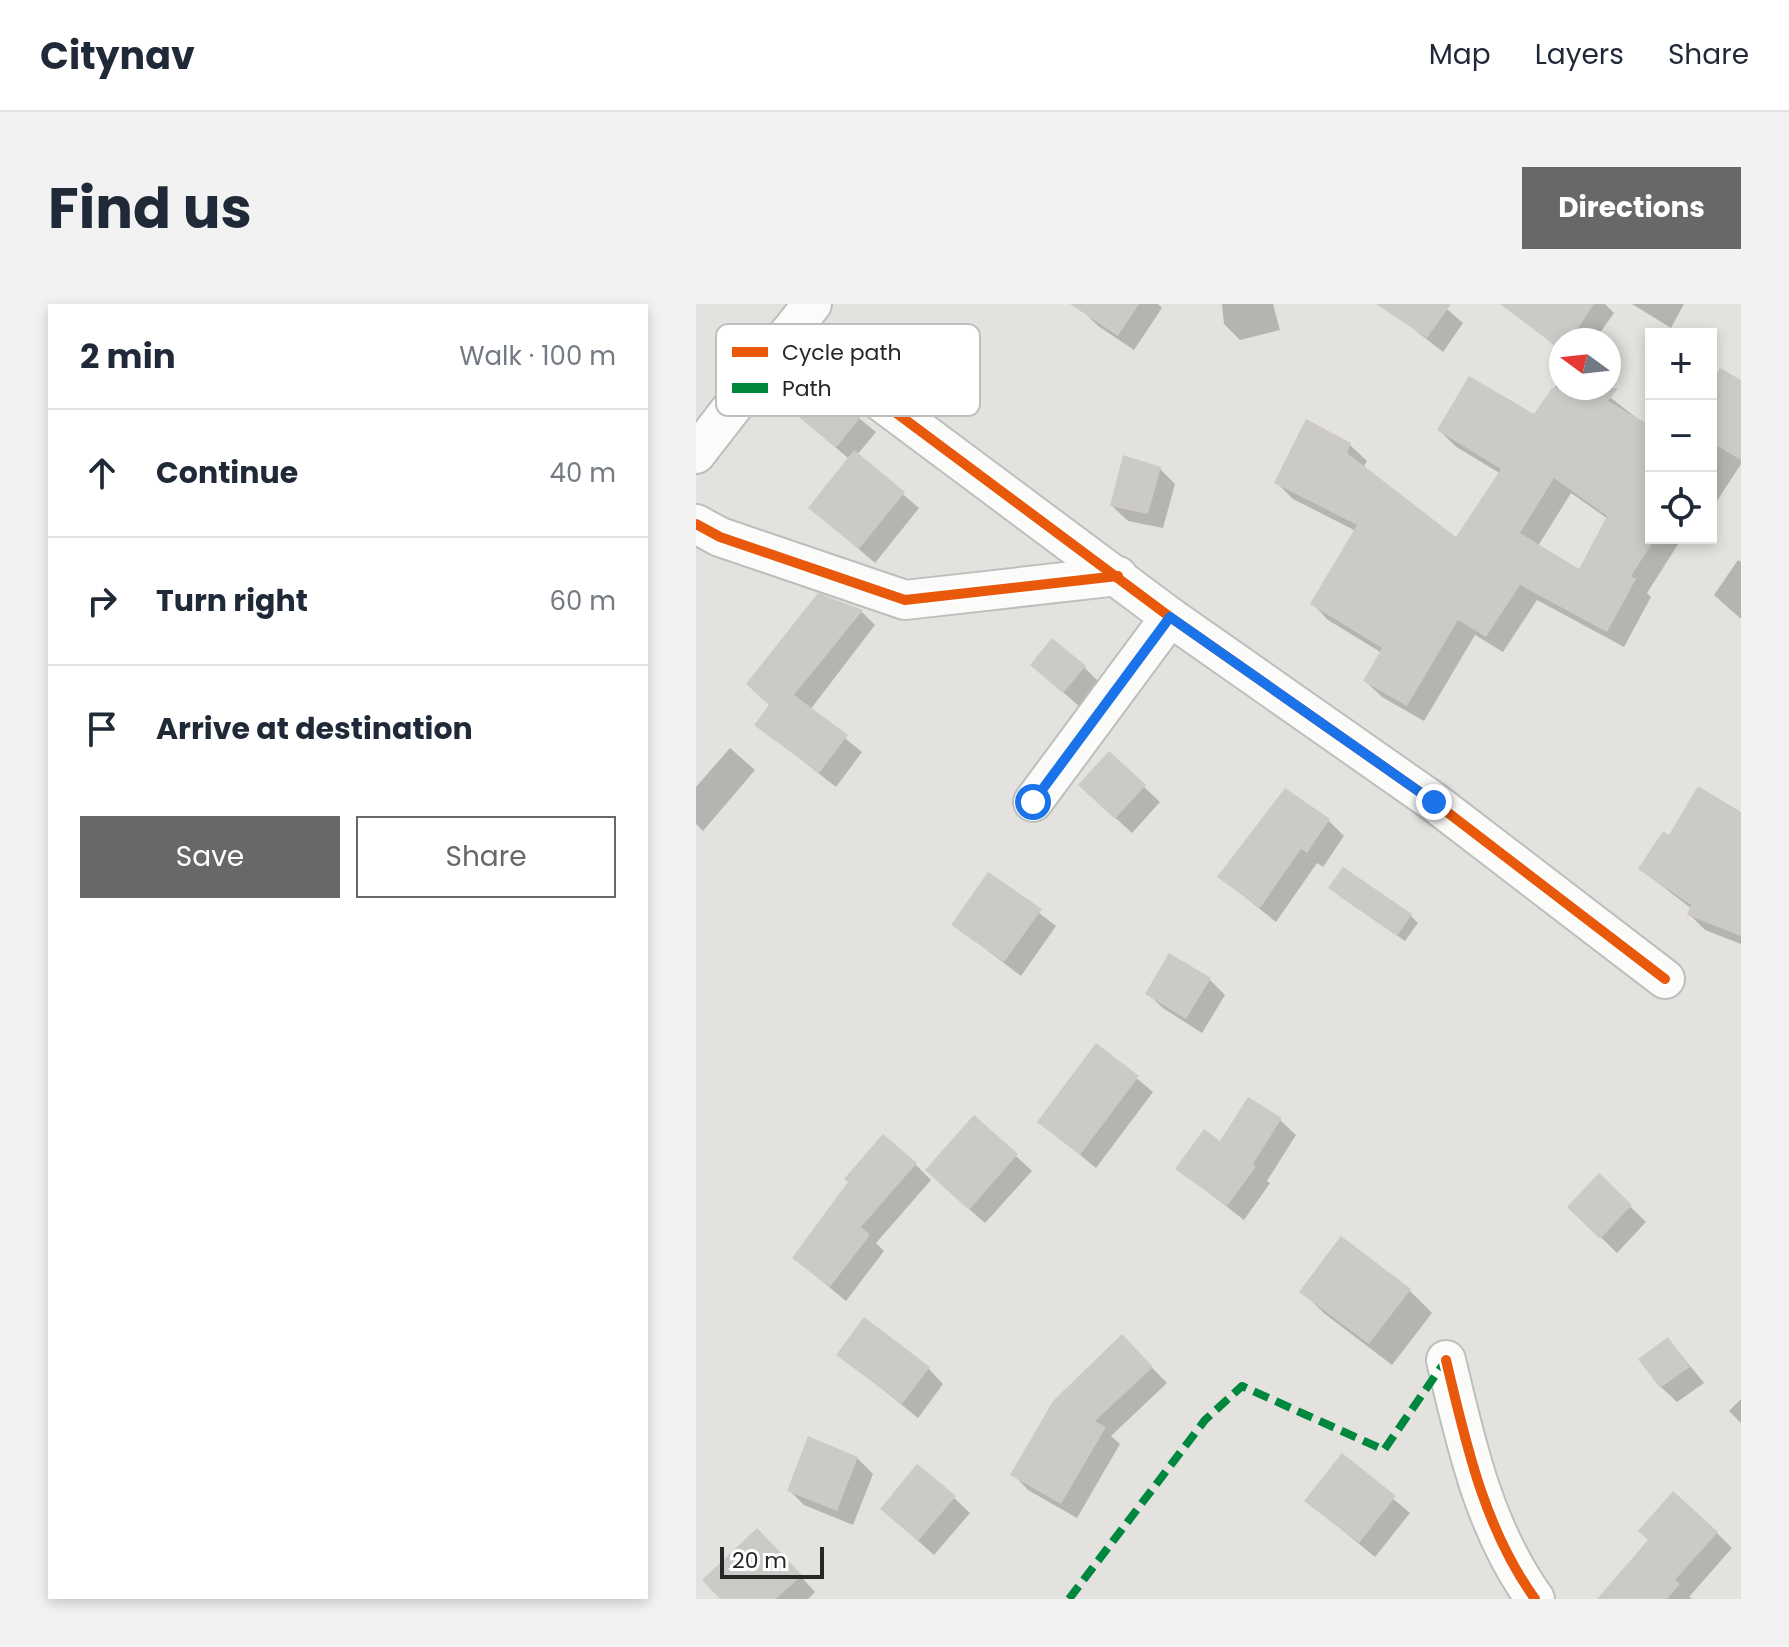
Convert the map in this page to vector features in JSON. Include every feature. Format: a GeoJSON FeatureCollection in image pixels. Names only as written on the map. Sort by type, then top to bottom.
{"type":"FeatureCollection","features":[{"type":"Feature","properties":{"kind":"street"},"geometry":{"type":"LineString","coordinates":[[696,454],[725,416]]}},
{"type":"Feature","properties":{"kind":"street"},"geometry":{"type":"LineString","coordinates":[[921,416],[1170,617],[1434,802],[1665,979]]}},
{"type":"Feature","properties":{"kind":"street"},"geometry":{"type":"LineString","coordinates":[[696,524],[720,537],[905,600],[1118,576]]}},
{"type":"Feature","properties":{"kind":"street"},"geometry":{"type":"LineString","coordinates":[[1033,802],[1170,617]]}},
{"type":"Feature","properties":{"kind":"street"},"geometry":{"type":"LineString","coordinates":[[1446,1360],[1485,1505],[1509,1562],[1535,1599]]}},
{"type":"Feature","properties":{"kind":"building"},"geometry":{"type":"Polygon","coordinates":[[[1070,304],[1139,304],[1118,336],[1070,304]]]}},
{"type":"Feature","properties":{"kind":"building"},"geometry":{"type":"Polygon","coordinates":[[[1376,304],[1451,304],[1427,338],[1376,304]]]}},
{"type":"Feature","properties":{"kind":"building"},"geometry":{"type":"Polygon","coordinates":[[[1500,304],[1594,304],[1578,328],[1549,328],[1549,341],[1500,304]]]}},
{"type":"Feature","properties":{"kind":"building"},"geometry":{"type":"Polygon","coordinates":[[[1720,368],[1741,380],[1741,460],[1717,446],[1717,373],[1720,368]]]}},
{"type":"Feature","properties":{"kind":"building"},"geometry":{"type":"Polygon","coordinates":[[[1469,376],[1534,414],[1549,392],[1549,400],[1609,400],[1645,423],[1645,544],[1651,545],[1631,576],[1636,579],[1607,632],[1520,585],[1486,637],[1458,620],[1407,706],[1363,681],[1382,648],[1310,604],[1357,525],[1274,483],[1306,419],[1351,443],[1347,453],[1456,537],[1501,469],[1437,430],[1469,376]],[[1554,478],[1520,533],[1579,569],[1607,516],[1554,478]]]}},
{"type":"Feature","properties":{"kind":"building"},"geometry":{"type":"Polygon","coordinates":[[[798,416],[861,416],[836,448],[798,416]]]}},
{"type":"Feature","properties":{"kind":"building"},"geometry":{"type":"Polygon","coordinates":[[[854,450],[905,492],[859,549],[808,508],[854,450]]]}},
{"type":"Feature","properties":{"kind":"building"},"geometry":{"type":"Polygon","coordinates":[[[1123,455],[1161,467],[1148,514],[1110,506],[1123,455]]]}},
{"type":"Feature","properties":{"kind":"building"},"geometry":{"type":"Polygon","coordinates":[[[818,593],[863,610],[794,695],[848,735],[819,773],[754,725],[769,705],[746,684],[818,593]]]}},
{"type":"Feature","properties":{"kind":"building"},"geometry":{"type":"Polygon","coordinates":[[[1052,638],[1086,666],[1063,693],[1030,665],[1052,638]]]}},
{"type":"Feature","properties":{"kind":"building"},"geometry":{"type":"Polygon","coordinates":[[[1109,751],[1146,785],[1115,819],[1078,785],[1109,751]]]}},
{"type":"Feature","properties":{"kind":"building"},"geometry":{"type":"Polygon","coordinates":[[[1698,786],[1741,812],[1741,936],[1687,915],[1691,905],[1638,869],[1663,831],[1669,835],[1698,786]]]}},
{"type":"Feature","properties":{"kind":"building"},"geometry":{"type":"Polygon","coordinates":[[[1285,788],[1330,819],[1307,853],[1301,849],[1260,908],[1217,877],[1285,788]]]}},
{"type":"Feature","properties":{"kind":"building"},"geometry":{"type":"Polygon","coordinates":[[[1343,867],[1412,914],[1397,936],[1328,888],[1343,867]]]}},
{"type":"Feature","properties":{"kind":"building"},"geometry":{"type":"Polygon","coordinates":[[[988,872],[1042,909],[1004,962],[951,925],[988,872]]]}},
{"type":"Feature","properties":{"kind":"building"},"geometry":{"type":"Polygon","coordinates":[[[1169,953],[1211,978],[1186,1019],[1145,994],[1169,953]]]}},
{"type":"Feature","properties":{"kind":"building"},"geometry":{"type":"Polygon","coordinates":[[[1096,1043],[1139,1076],[1080,1155],[1037,1122],[1096,1043]]]}},
{"type":"Feature","properties":{"kind":"building"},"geometry":{"type":"Polygon","coordinates":[[[1248,1097],[1282,1118],[1253,1164],[1256,1167],[1227,1206],[1175,1169],[1204,1129],[1220,1141],[1248,1097]]]}},
{"type":"Feature","properties":{"kind":"building"},"geometry":{"type":"Polygon","coordinates":[[[974,1115],[1018,1154],[969,1210],[925,1170],[974,1115]]]}},
{"type":"Feature","properties":{"kind":"building"},"geometry":{"type":"Polygon","coordinates":[[[883,1134],[917,1163],[861,1227],[870,1235],[830,1287],[792,1258],[848,1182],[844,1179],[883,1134]]]}},
{"type":"Feature","properties":{"kind":"building"},"geometry":{"type":"Polygon","coordinates":[[[1599,1173],[1632,1205],[1600,1239],[1567,1207],[1599,1173]]]}},
{"type":"Feature","properties":{"kind":"building"},"geometry":{"type":"Polygon","coordinates":[[[1341,1236],[1411,1289],[1369,1344],[1299,1292],[1341,1236]]]}},
{"type":"Feature","properties":{"kind":"building"},"geometry":{"type":"Polygon","coordinates":[[[864,1317],[930,1367],[902,1404],[836,1355],[864,1317]]]}},
{"type":"Feature","properties":{"kind":"building"},"geometry":{"type":"Polygon","coordinates":[[[1122,1334],[1153,1367],[1095,1421],[1106,1427],[1061,1504],[1010,1475],[1053,1401],[1122,1334]]]}},
{"type":"Feature","properties":{"kind":"building"},"geometry":{"type":"Polygon","coordinates":[[[1668,1337],[1690,1367],[1660,1388],[1638,1359],[1668,1337]]]}},
{"type":"Feature","properties":{"kind":"building"},"geometry":{"type":"Polygon","coordinates":[[[808,1436],[858,1457],[837,1511],[787,1491],[808,1436]]]}},
{"type":"Feature","properties":{"kind":"building"},"geometry":{"type":"Polygon","coordinates":[[[1342,1453],[1396,1496],[1359,1543],[1304,1501],[1342,1453]]]}},
{"type":"Feature","properties":{"kind":"building"},"geometry":{"type":"Polygon","coordinates":[[[917,1464],[956,1496],[918,1541],[880,1509],[917,1464]]]}},
{"type":"Feature","properties":{"kind":"building"},"geometry":{"type":"Polygon","coordinates":[[[1673,1491],[1718,1532],[1675,1580],[1680,1584],[1667,1599],[1597,1599],[1648,1540],[1638,1531],[1673,1491]]]}},
{"type":"Feature","properties":{"kind":"building"},"geometry":{"type":"Polygon","coordinates":[[[757,1528],[802,1575],[776,1599],[720,1599],[702,1580],[757,1528]]]}},
{"type":"Feature","properties":{"kind":"marked path"},"geometry":{"type":"LineString","coordinates":[[1069,1599],[1205,1420],[1242,1386],[1384,1450],[1446,1360]]}},
{"type":"Feature","properties":{"kind":"cycle path"},"geometry":{"type":"LineString","coordinates":[[900,416],[1170,617],[1434,802],[1665,979]]}},
{"type":"Feature","properties":{"kind":"cycle path"},"geometry":{"type":"LineString","coordinates":[[696,524],[720,537],[905,600],[1118,576]]}},
{"type":"Feature","properties":{"kind":"cycle path"},"geometry":{"type":"LineString","coordinates":[[1446,1360],[1470,1454],[1490,1514],[1502,1544],[1535,1599]]}},
{"type":"Feature","properties":{"kind":"route"},"geometry":{"type":"LineString","coordinates":[[1033,802],[1170,617],[1434,802]]}}]}
